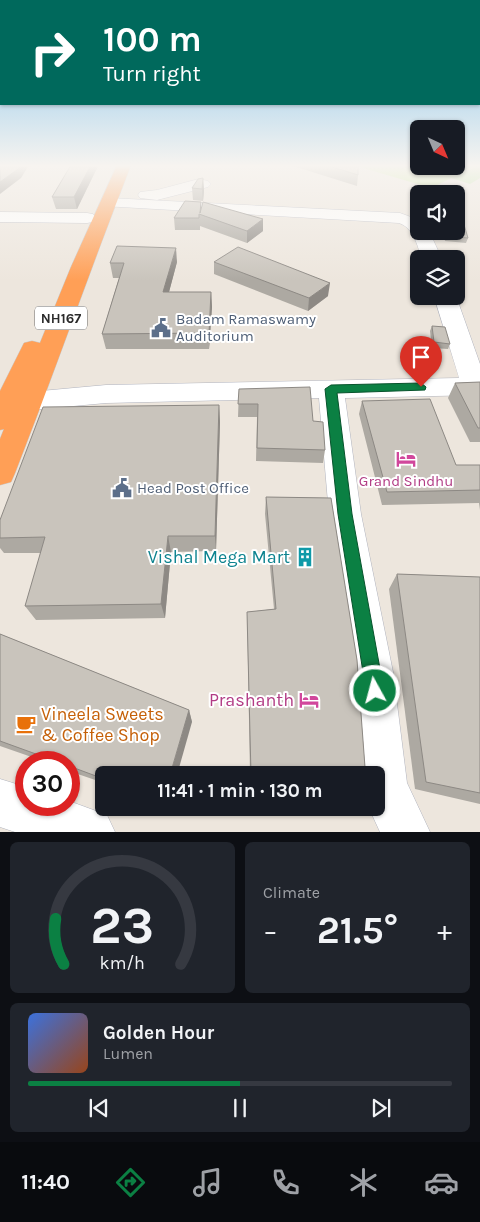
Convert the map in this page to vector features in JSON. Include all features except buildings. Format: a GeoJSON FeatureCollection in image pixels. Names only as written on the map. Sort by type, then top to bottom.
{"type":"FeatureCollection","features":[{"type":"Feature","properties":{"kind":"highway","name":"NH167"},"geometry":{"type":"LineString","coordinates":[[0,420],[66,272],[79,233],[94,204]]}},
{"type":"Feature","properties":{"kind":"highway","name":"NH167"},"geometry":{"type":"LineString","coordinates":[[0,473],[108,204]]}},
{"type":"Feature","properties":{"kind":"street"},"geometry":{"type":"LineString","coordinates":[[184,204],[400,218],[410,221]]}},
{"type":"Feature","properties":{"kind":"street"},"geometry":{"type":"LineString","coordinates":[[0,217],[87,218]]}},
{"type":"Feature","properties":{"kind":"street"},"geometry":{"type":"LineString","coordinates":[[30,401],[106,394],[477,386],[448,305]]}},
{"type":"Feature","properties":{"kind":"street"},"geometry":{"type":"LineString","coordinates":[[331,389],[345,514],[373,672],[384,786],[405,832]]}},
{"type":"Feature","properties":{"kind":"street"},"geometry":{"type":"LineString","coordinates":[[0,803],[90,832]]}},
{"type":"Feature","properties":{"kind":"place","name":"Badam Ramaswamy Auditorium"},"geometry":{"type":"Point","coordinates":[161,328]}},
{"type":"Feature","properties":{"kind":"place","name":"Grand Sindhu"},"geometry":{"type":"Point","coordinates":[406,459]}},
{"type":"Feature","properties":{"kind":"place","name":"Head Post Office"},"geometry":{"type":"Point","coordinates":[122,488]}},
{"type":"Feature","properties":{"kind":"place","name":"Vishal Mega Mart"},"geometry":{"type":"Point","coordinates":[305,557]}},
{"type":"Feature","properties":{"kind":"place","name":"Prashanth"},"geometry":{"type":"Point","coordinates":[309,700]}},
{"type":"Feature","properties":{"kind":"place","name":"Vineela Sweets & Coffee Shop"},"geometry":{"type":"Point","coordinates":[26,724]}},
{"type":"Feature","properties":{"kind":"route"},"geometry":{"type":"LineString","coordinates":[[375,691],[345,514],[331,389],[421,387]]}}]}
